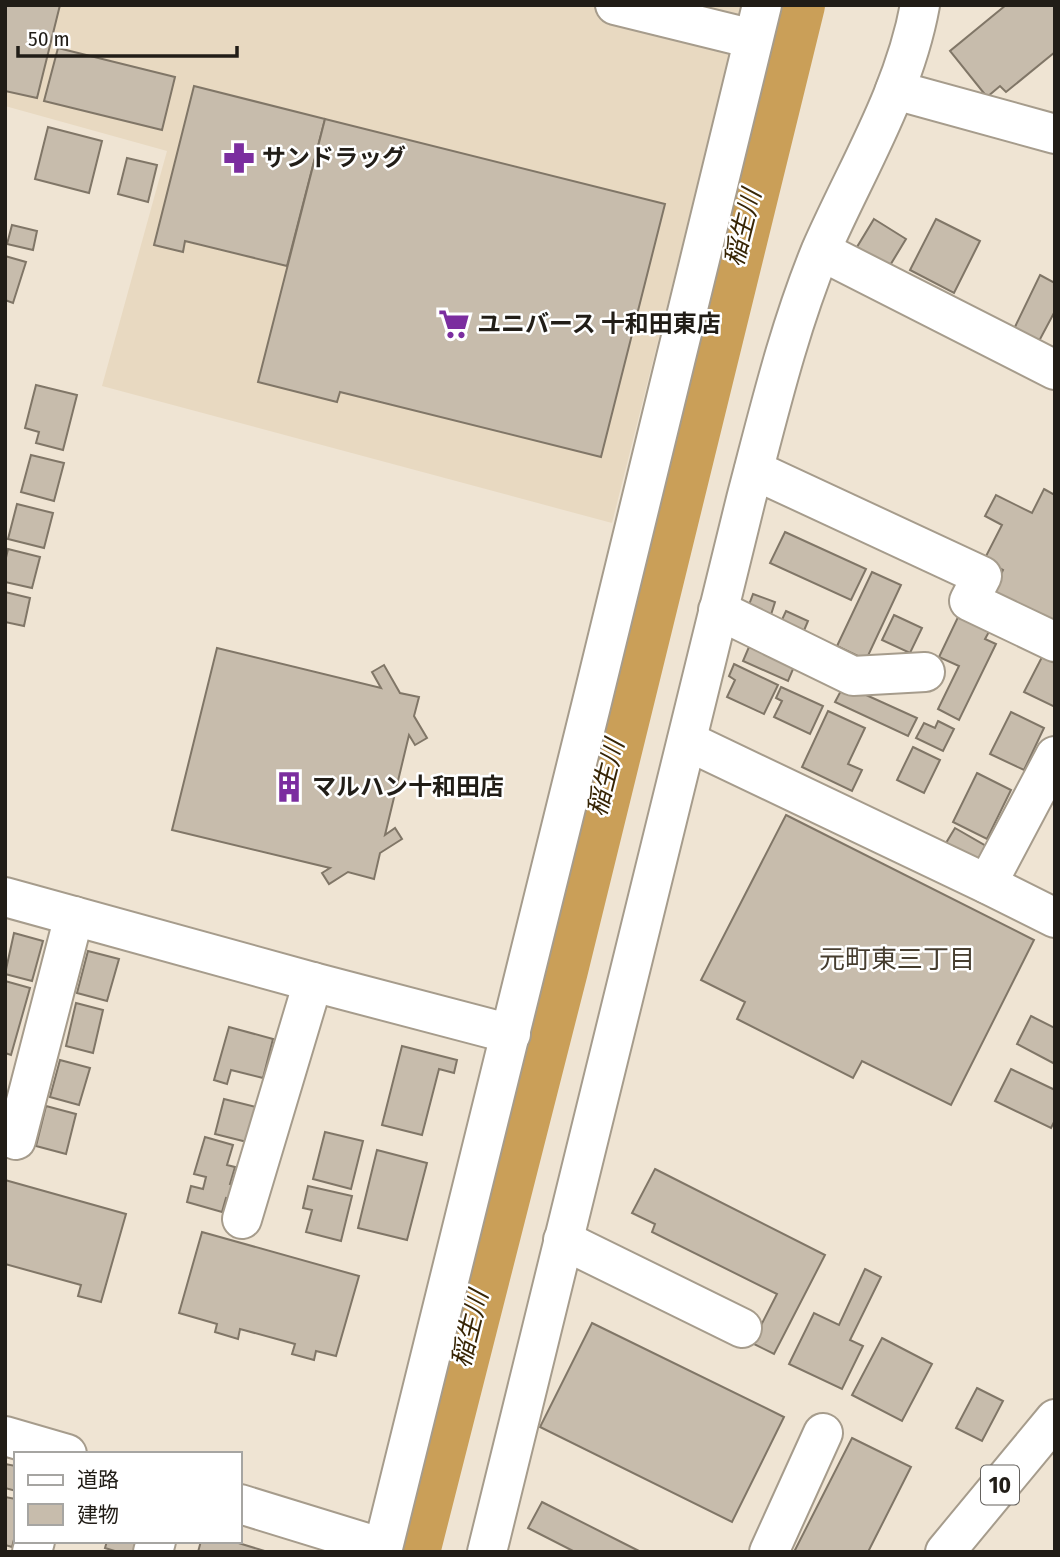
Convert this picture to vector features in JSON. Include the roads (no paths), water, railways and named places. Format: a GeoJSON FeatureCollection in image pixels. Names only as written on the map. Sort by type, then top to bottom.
{"type":"FeatureCollection","features":[{"type":"Feature","properties":{"kind":"street"},"geometry":{"type":"LineString","coordinates":[[242,1505],[382,1550],[757,22],[615,5]]}},
{"type":"Feature","properties":{"kind":"street"},"geometry":{"type":"LineString","coordinates":[[487,1552],[718,610],[790,336],[821,251],[895,90],[916,32],[920,5]]}},
{"type":"Feature","properties":{"kind":"street"},"geometry":{"type":"LineString","coordinates":[[895,90],[1055,134]]}},
{"type":"Feature","properties":{"kind":"street"},"geometry":{"type":"LineString","coordinates":[[821,251],[1055,370]]}},
{"type":"Feature","properties":{"kind":"street"},"geometry":{"type":"LineString","coordinates":[[754,470],[982,576],[968,601],[1055,642]]}},
{"type":"Feature","properties":{"kind":"street"},"geometry":{"type":"LineString","coordinates":[[718,610],[853,676],[925,672]]}},
{"type":"Feature","properties":{"kind":"street"},"geometry":{"type":"LineString","coordinates":[[687,741],[1055,918]]}},
{"type":"Feature","properties":{"kind":"street"},"geometry":{"type":"LineString","coordinates":[[987,884],[1055,756]]}},
{"type":"Feature","properties":{"kind":"street"},"geometry":{"type":"LineString","coordinates":[[5,897],[510,1034]]}},
{"type":"Feature","properties":{"kind":"street"},"geometry":{"type":"LineString","coordinates":[[16,1140],[74,916]]}},
{"type":"Feature","properties":{"kind":"street"},"geometry":{"type":"LineString","coordinates":[[242,1219],[313,982]]}},
{"type":"Feature","properties":{"kind":"street"},"geometry":{"type":"LineString","coordinates":[[563,1240],[742,1328]]}},
{"type":"Feature","properties":{"kind":"street","name":"10"},"geometry":{"type":"LineString","coordinates":[[945,1552],[1055,1419]]}},
{"type":"Feature","properties":{"kind":"street"},"geometry":{"type":"LineString","coordinates":[[769,1552],[823,1433]]}},
{"type":"Feature","properties":{"kind":"street"},"geometry":{"type":"LineString","coordinates":[[5,1436],[60,1452]]}},
{"type":"Feature","properties":{"kind":"waterway","name":"稲生川"},"geometry":{"type":"LineString","coordinates":[[414,1552],[562,970],[799,5]]}},
{"type":"Feature","properties":{"kind":"place","name":"サンドラッグ"},"geometry":{"type":"Point","coordinates":[239,158]}},
{"type":"Feature","properties":{"kind":"place","name":"ユニバース 十和田東店"},"geometry":{"type":"Point","coordinates":[454,324]}},
{"type":"Feature","properties":{"kind":"place","name":"マルハン十和田店"},"geometry":{"type":"Point","coordinates":[289,787]}},
{"type":"Feature","properties":{"kind":"district","name":"元町東三丁目"},"geometry":{"type":"Point","coordinates":[897,959]}}]}
